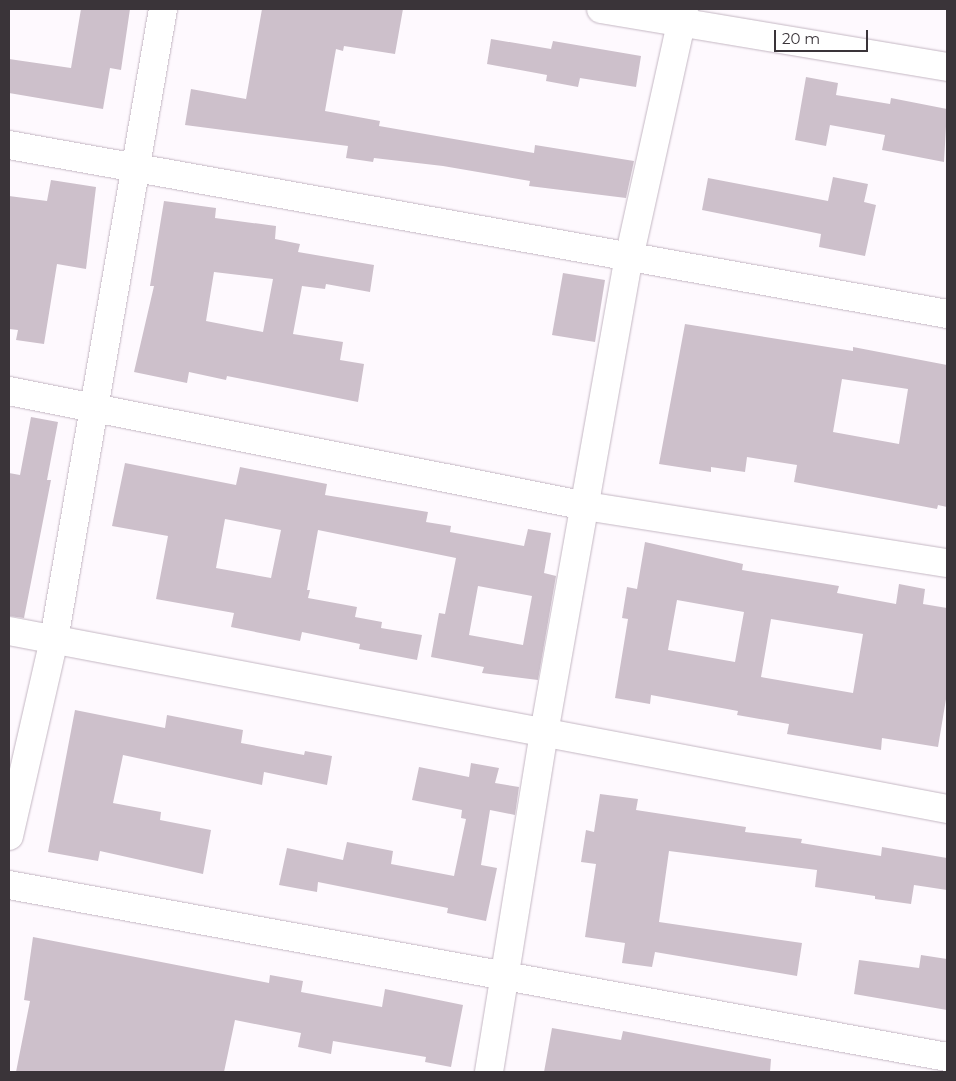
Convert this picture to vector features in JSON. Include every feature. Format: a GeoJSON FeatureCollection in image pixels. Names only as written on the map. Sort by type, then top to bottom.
{"type":"FeatureCollection","features":[{"type":"Feature","properties":{"kind":"street"},"geometry":{"type":"LineString","coordinates":[[9,836],[54,639],[163,9]]}},
{"type":"Feature","properties":{"kind":"street"},"geometry":{"type":"LineString","coordinates":[[601,9],[683,16],[947,67]]}},
{"type":"Feature","properties":{"kind":"street"},"geometry":{"type":"LineString","coordinates":[[489,1072],[502,975],[629,258],[683,16]]}},
{"type":"Feature","properties":{"kind":"street"},"geometry":{"type":"LineString","coordinates":[[9,145],[135,170],[947,314]]}},
{"type":"Feature","properties":{"kind":"street"},"geometry":{"type":"LineString","coordinates":[[9,391],[94,406],[586,506],[947,563]]}},
{"type":"Feature","properties":{"kind":"street"},"geometry":{"type":"LineString","coordinates":[[9,631],[947,809]]}},
{"type":"Feature","properties":{"kind":"street"},"geometry":{"type":"LineString","coordinates":[[9,885],[947,1056]]}},
{"type":"Feature","properties":{"kind":"building"},"geometry":{"type":"Polygon","coordinates":[[[81,9],[130,9],[121,70],[110,68],[103,109],[9,93],[9,59],[71,68],[81,9]]]}},
{"type":"Feature","properties":{"kind":"building"},"geometry":{"type":"Polygon","coordinates":[[[262,9],[403,9],[395,54],[344,46],[343,51],[336,49],[325,111],[380,121],[379,126],[534,153],[535,145],[634,161],[626,198],[529,186],[530,181],[443,166],[374,158],[373,162],[346,158],[348,146],[185,125],[191,89],[246,99],[262,9]]]}},
{"type":"Feature","properties":{"kind":"building"},"geometry":{"type":"Polygon","coordinates":[[[491,39],[551,49],[553,41],[641,56],[636,87],[580,78],[578,87],[546,81],[547,75],[487,64],[491,39]]]}},
{"type":"Feature","properties":{"kind":"building"},"geometry":{"type":"Polygon","coordinates":[[[806,77],[838,83],[836,95],[890,104],[891,98],[947,109],[944,162],[882,150],[885,135],[830,125],[826,146],[795,140],[806,77]]]}},
{"type":"Feature","properties":{"kind":"building"},"geometry":{"type":"Polygon","coordinates":[[[833,177],[868,184],[864,202],[876,205],[865,256],[819,247],[821,234],[702,210],[708,178],[828,201],[833,177]]]}},
{"type":"Feature","properties":{"kind":"building"},"geometry":{"type":"Polygon","coordinates":[[[51,180],[96,187],[86,269],[57,264],[44,344],[16,340],[18,330],[9,329],[9,196],[47,201],[51,180]]]}},
{"type":"Feature","properties":{"kind":"building"},"geometry":{"type":"Polygon","coordinates":[[[164,201],[216,208],[215,218],[276,226],[275,239],[300,244],[298,252],[374,265],[370,292],[326,284],[325,289],[302,286],[293,334],[343,342],[340,360],[364,364],[358,402],[227,376],[226,380],[189,372],[187,383],[134,372],[154,286],[150,286],[164,201]],[[214,272],[206,321],[263,332],[273,279],[214,272]]]}},
{"type":"Feature","properties":{"kind":"building"},"geometry":{"type":"Polygon","coordinates":[[[563,273],[605,280],[595,342],[552,335],[563,273]]]}},
{"type":"Feature","properties":{"kind":"building"},"geometry":{"type":"Polygon","coordinates":[[[685,324],[853,351],[853,347],[947,365],[947,507],[938,505],[937,509],[794,482],[797,465],[747,457],[745,472],[711,467],[711,472],[659,464],[685,324]],[[842,379],[833,432],[899,444],[908,389],[842,379]]]}},
{"type":"Feature","properties":{"kind":"building"},"geometry":{"type":"Polygon","coordinates":[[[31,417],[58,422],[47,480],[51,480],[24,618],[9,616],[9,473],[20,475],[31,417]]]}},
{"type":"Feature","properties":{"kind":"building"},"geometry":{"type":"Polygon","coordinates":[[[125,463],[236,485],[240,467],[327,484],[325,495],[428,512],[426,522],[451,526],[450,532],[524,546],[528,529],[551,533],[544,573],[556,576],[538,680],[482,673],[484,667],[431,657],[439,613],[445,614],[456,558],[318,530],[307,590],[310,590],[308,598],[357,607],[355,617],[382,622],[381,628],[422,635],[417,660],[359,649],[360,644],[302,632],[300,641],[231,627],[234,613],[156,599],[168,536],[112,526],[125,463]],[[225,519],[216,568],[271,578],[281,530],[225,519]],[[478,586],[469,635],[523,645],[532,596],[478,586]]]}},
{"type":"Feature","properties":{"kind":"building"},"geometry":{"type":"Polygon","coordinates":[[[645,542],[743,564],[742,570],[839,586],[837,593],[896,604],[899,584],[925,589],[923,604],[947,608],[947,693],[938,747],[882,738],[881,750],[787,734],[789,724],[737,715],[738,711],[651,695],[650,704],[615,698],[628,619],[622,618],[627,587],[637,589],[645,542]],[[677,600],[668,650],[735,662],[744,612],[677,600]],[[771,619],[761,677],[853,693],[863,634],[771,619]]]}},
{"type":"Feature","properties":{"kind":"building"},"geometry":{"type":"Polygon","coordinates":[[[75,710],[165,728],[167,715],[243,730],[241,743],[304,755],[305,751],[332,756],[327,785],[264,772],[262,785],[123,755],[113,803],[161,812],[160,820],[211,830],[203,874],[100,851],[98,861],[48,852],[75,710]]]}},
{"type":"Feature","properties":{"kind":"building"},"geometry":{"type":"Polygon","coordinates":[[[471,763],[499,768],[495,783],[519,787],[515,815],[490,810],[481,865],[497,868],[486,921],[447,913],[448,908],[318,882],[317,892],[279,885],[287,848],[343,860],[347,842],[393,851],[391,864],[454,876],[466,819],[461,818],[462,810],[412,800],[419,767],[469,777],[471,763]]]}},
{"type":"Feature","properties":{"kind":"building"},"geometry":{"type":"Polygon","coordinates":[[[600,794],[638,799],[636,810],[746,827],[745,832],[802,839],[801,843],[881,856],[882,847],[947,858],[947,890],[914,885],[911,904],[875,899],[875,896],[815,887],[817,870],[669,851],[659,922],[802,943],[797,976],[655,952],[652,967],[622,963],[625,943],[585,937],[596,864],[581,862],[586,830],[594,832],[600,794]]]}},
{"type":"Feature","properties":{"kind":"building"},"geometry":{"type":"Polygon","coordinates":[[[33,937],[269,983],[270,975],[303,981],[301,992],[382,1007],[385,989],[463,1005],[451,1067],[425,1062],[426,1057],[333,1041],[331,1054],[298,1047],[301,1033],[235,1020],[224,1072],[16,1072],[30,1001],[24,1000],[33,937]]]}},
{"type":"Feature","properties":{"kind":"building"},"geometry":{"type":"Polygon","coordinates":[[[921,955],[947,959],[947,1010],[854,994],[859,960],[919,968],[921,955]]]}},
{"type":"Feature","properties":{"kind":"building"},"geometry":{"type":"Polygon","coordinates":[[[552,1028],[621,1040],[623,1031],[771,1059],[770,1072],[544,1072],[552,1028]]]}}]}
